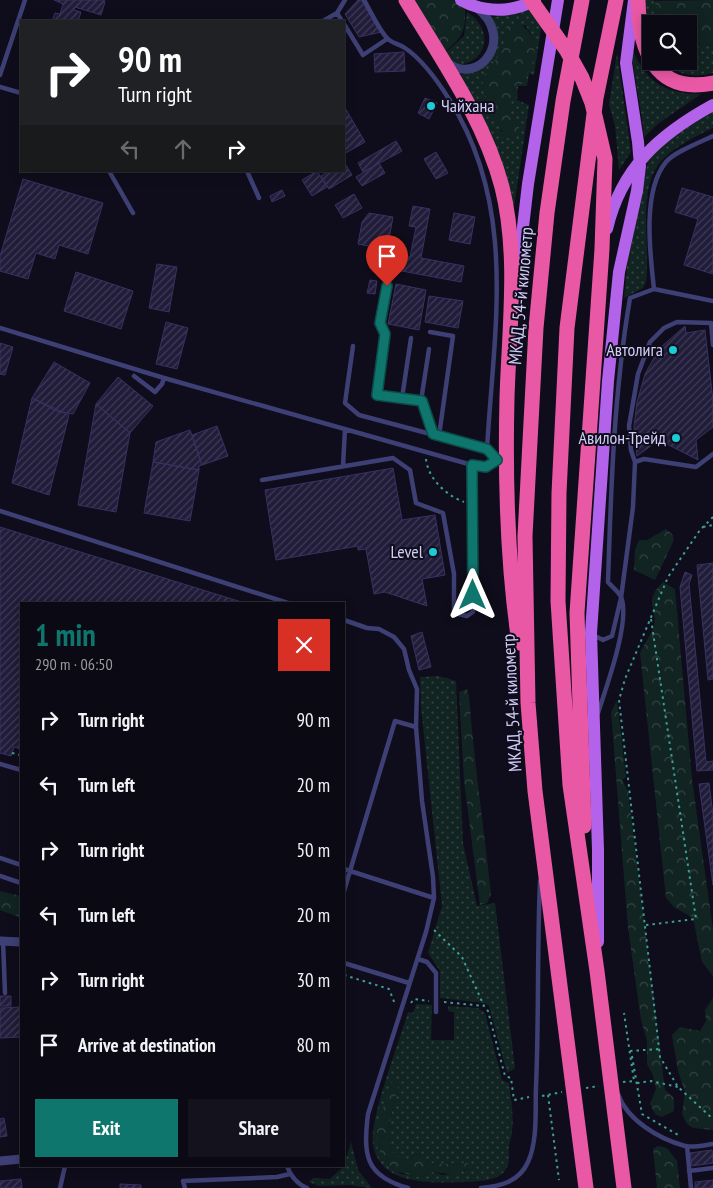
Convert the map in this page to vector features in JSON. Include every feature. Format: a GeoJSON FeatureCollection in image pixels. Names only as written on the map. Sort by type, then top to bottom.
{"type":"FeatureCollection","features":[{"type":"Feature","properties":{"kind":"highway"},"geometry":{"type":"LineString","coordinates":[[406,0],[477,120],[490,150],[502,189],[508,226],[511,267],[510,316],[501,460],[508,555],[528,703]]}},
{"type":"Feature","properties":{"kind":"highway"},"geometry":{"type":"LineString","coordinates":[[531,0],[567,51],[592,103],[605,160],[602,249],[577,613],[584,783],[584,880]]}},
{"type":"Feature","properties":{"kind":"highway","name":"МКАД, 54-й километр"},"geometry":{"type":"LineString","coordinates":[[582,0],[563,101],[547,213],[536,328],[525,536],[528,703],[541,852],[586,1188]]}},
{"type":"Feature","properties":{"kind":"highway"},"geometry":{"type":"LineString","coordinates":[[616,0],[596,98],[567,328],[559,493],[558,601],[570,785],[597,971],[624,1188]]}},
{"type":"Feature","properties":{"kind":"highway"},"geometry":{"type":"LineString","coordinates":[[638,0],[638,22],[642,42],[656,68],[677,82],[701,85],[713,83]]}},
{"type":"Feature","properties":{"kind":"main road"},"geometry":{"type":"LineString","coordinates":[[461,0],[474,6],[494,10],[513,9],[535,0]]}},
{"type":"Feature","properties":{"kind":"main road"},"geometry":{"type":"LineString","coordinates":[[510,316],[519,269],[528,184],[558,0]]}},
{"type":"Feature","properties":{"kind":"main road"},"geometry":{"type":"LineString","coordinates":[[597,971],[598,850],[591,634],[608,381],[618,272],[637,191],[640,166],[626,63],[634,0]]}},
{"type":"Feature","properties":{"kind":"main road"},"geometry":{"type":"LineString","coordinates":[[602,249],[610,214],[622,187],[636,164],[654,145],[682,122],[713,105]]}},
{"type":"Feature","properties":{"kind":"street"},"geometry":{"type":"LineString","coordinates":[[442,59],[450,65],[468,70],[485,60],[491,52],[494,43],[494,29],[486,15],[474,6]]}},
{"type":"Feature","properties":{"kind":"street"},"geometry":{"type":"LineString","coordinates":[[2,941],[20,942]]}},
{"type":"Feature","properties":{"kind":"street"},"geometry":{"type":"LineString","coordinates":[[0,1161],[20,1158]]}},
{"type":"Feature","properties":{"kind":"lane"},"geometry":{"type":"LineString","coordinates":[[0,75],[24,0]]}},
{"type":"Feature","properties":{"kind":"lane"},"geometry":{"type":"LineString","coordinates":[[325,20],[337,13],[345,0]]}},
{"type":"Feature","properties":{"kind":"lane"},"geometry":{"type":"LineString","coordinates":[[364,0],[387,38],[405,48],[431,72],[464,123],[484,172],[496,233],[497,267],[487,449]]}},
{"type":"Feature","properties":{"kind":"lane"},"geometry":{"type":"LineString","coordinates":[[337,13],[341,20]]}},
{"type":"Feature","properties":{"kind":"lane"},"geometry":{"type":"LineString","coordinates":[[345,26],[363,55],[387,38]]}},
{"type":"Feature","properties":{"kind":"lane"},"geometry":{"type":"LineString","coordinates":[[0,87],[20,93]]}},
{"type":"Feature","properties":{"kind":"lane"},"geometry":{"type":"LineString","coordinates":[[654,289],[650,220],[655,180],[667,160],[713,136]]}},
{"type":"Feature","properties":{"kind":"lane"},"geometry":{"type":"LineString","coordinates":[[110,172],[133,213]]}},
{"type":"Feature","properties":{"kind":"lane"},"geometry":{"type":"LineString","coordinates":[[247,172],[259,198]]}},
{"type":"Feature","properties":{"kind":"lane"},"geometry":{"type":"LineString","coordinates":[[387,286],[380,323],[385,334],[377,395],[422,401]]}},
{"type":"Feature","properties":{"kind":"lane"},"geometry":{"type":"LineString","coordinates":[[594,744],[598,713],[621,636],[621,598],[608,582],[614,418],[622,344],[630,298],[654,289],[713,301]]}},
{"type":"Feature","properties":{"kind":"lane"},"geometry":{"type":"LineString","coordinates":[[591,634],[603,640],[612,636],[621,598],[633,507],[635,462],[631,450],[630,418],[638,374],[650,342],[664,328],[677,322],[710,323],[713,345]]}},
{"type":"Feature","properties":{"kind":"lane"},"geometry":{"type":"LineString","coordinates":[[0,328],[164,378],[472,465],[486,467],[501,460],[487,449],[359,415],[345,403],[353,346]]}},
{"type":"Feature","properties":{"kind":"lane"},"geometry":{"type":"LineString","coordinates":[[430,332],[453,336],[436,435]]}},
{"type":"Feature","properties":{"kind":"lane"},"geometry":{"type":"LineString","coordinates":[[402,398],[411,338]]}},
{"type":"Feature","properties":{"kind":"lane"},"geometry":{"type":"LineString","coordinates":[[429,349],[422,401],[436,435]]}},
{"type":"Feature","properties":{"kind":"lane"},"geometry":{"type":"LineString","coordinates":[[134,376],[155,392],[162,384],[164,378]]}},
{"type":"Feature","properties":{"kind":"lane"},"geometry":{"type":"LineString","coordinates":[[343,466],[345,428]]}},
{"type":"Feature","properties":{"kind":"lane"},"geometry":{"type":"LineString","coordinates":[[635,462],[644,459],[696,467],[713,454]]}},
{"type":"Feature","properties":{"kind":"lane"},"geometry":{"type":"LineString","coordinates":[[262,480],[393,458],[410,470],[416,503],[443,513],[454,574],[454,613],[467,616],[473,612],[472,465]]}},
{"type":"Feature","properties":{"kind":"lane"},"geometry":{"type":"LineString","coordinates":[[0,511],[285,602]]}},
{"type":"Feature","properties":{"kind":"lane"},"geometry":{"type":"LineString","coordinates":[[345,620],[368,628],[379,629],[394,637],[404,649],[409,670],[417,689],[416,727],[434,898],[428,927],[368,1114],[365,1136],[366,1152],[371,1167],[379,1176],[392,1184],[408,1188]]}},
{"type":"Feature","properties":{"kind":"lane"},"geometry":{"type":"LineString","coordinates":[[345,888],[395,721],[416,727]]}},
{"type":"Feature","properties":{"kind":"lane"},"geometry":{"type":"LineString","coordinates":[[0,764],[20,770]]}},
{"type":"Feature","properties":{"kind":"lane"},"geometry":{"type":"LineString","coordinates":[[481,1188],[499,1186],[512,1181],[520,1174],[532,1151],[537,1054],[537,950],[541,852]]}},
{"type":"Feature","properties":{"kind":"lane"},"geometry":{"type":"LineString","coordinates":[[0,858],[20,865]]}},
{"type":"Feature","properties":{"kind":"lane"},"geometry":{"type":"LineString","coordinates":[[345,869],[434,898]]}},
{"type":"Feature","properties":{"kind":"lane"},"geometry":{"type":"LineString","coordinates":[[0,876],[20,883]]}},
{"type":"Feature","properties":{"kind":"lane"},"geometry":{"type":"LineString","coordinates":[[2,941],[4,993]]}},
{"type":"Feature","properties":{"kind":"lane"},"geometry":{"type":"LineString","coordinates":[[418,959],[427,962],[436,973],[436,1012]]}},
{"type":"Feature","properties":{"kind":"lane"},"geometry":{"type":"LineString","coordinates":[[345,963],[409,983]]}},
{"type":"Feature","properties":{"kind":"lane"},"geometry":{"type":"LineString","coordinates":[[609,1067],[620,1098],[632,1118],[661,1136],[686,1146],[713,1144]]}},
{"type":"Feature","properties":{"kind":"lane"},"geometry":{"type":"LineString","coordinates":[[686,1146],[691,1188]]}},
{"type":"Feature","properties":{"kind":"lane"},"geometry":{"type":"LineString","coordinates":[[60,1188],[65,1167]]}},
{"type":"Feature","properties":{"kind":"lane"},"geometry":{"type":"LineString","coordinates":[[287,1167],[298,1184],[308,1188]]}},
{"type":"Feature","properties":{"kind":"lane"},"geometry":{"type":"LineString","coordinates":[[689,1171],[713,1168]]}},
{"type":"Feature","properties":{"kind":"lane"},"geometry":{"type":"LineString","coordinates":[[185,1188],[183,1181],[277,1177],[290,1174]]}},
{"type":"Feature","properties":{"kind":"path"},"geometry":{"type":"LineString","coordinates":[[426,452],[426,463],[432,477],[440,487],[461,501],[472,505]]}},
{"type":"Feature","properties":{"kind":"path"},"geometry":{"type":"LineString","coordinates":[[713,517],[703,527],[668,577],[625,680],[619,700],[660,1057],[678,1086],[713,1119]]}},
{"type":"Feature","properties":{"kind":"path"},"geometry":{"type":"LineString","coordinates":[[703,527],[713,525]]}},
{"type":"Feature","properties":{"kind":"path"},"geometry":{"type":"LineString","coordinates":[[646,925],[696,919],[651,620]]}},
{"type":"Feature","properties":{"kind":"path"},"geometry":{"type":"LineString","coordinates":[[12,753],[20,755]]}},
{"type":"Feature","properties":{"kind":"path"},"geometry":{"type":"LineString","coordinates":[[428,927],[462,957],[488,1011],[504,1076],[511,1078],[514,1100]]}},
{"type":"Feature","properties":{"kind":"path"},"geometry":{"type":"LineString","coordinates":[[345,975],[389,989],[395,1004]]}},
{"type":"Feature","properties":{"kind":"path"},"geometry":{"type":"LineString","coordinates":[[408,1008],[414,999],[484,1006]]}},
{"type":"Feature","properties":{"kind":"path"},"geometry":{"type":"LineString","coordinates":[[624,1012],[634,1081]]}},
{"type":"Feature","properties":{"kind":"path"},"geometry":{"type":"LineString","coordinates":[[630,1051],[659,1049]]}},
{"type":"Feature","properties":{"kind":"path"},"geometry":{"type":"LineString","coordinates":[[630,1051],[642,1114],[680,1137]]}},
{"type":"Feature","properties":{"kind":"path"},"geometry":{"type":"LineString","coordinates":[[637,1083],[651,1081],[678,1086]]}},
{"type":"Feature","properties":{"kind":"path"},"geometry":{"type":"LineString","coordinates":[[548,1095],[559,1180]]}},
{"type":"Feature","properties":{"kind":"green space"},"geometry":{"type":"Polygon","coordinates":[[[414,0],[454,0],[465,7],[464,28],[460,37],[446,51],[414,0]]]}},
{"type":"Feature","properties":{"kind":"green space"},"geometry":{"type":"Polygon","coordinates":[[[642,0],[654,0],[660,15],[645,15],[642,0]]]}},
{"type":"Feature","properties":{"kind":"green space"},"geometry":{"type":"Polygon","coordinates":[[[713,0],[713,45],[697,43],[697,15],[660,15],[654,1],[713,0]]]}},
{"type":"Feature","properties":{"kind":"green space"},"geometry":{"type":"Polygon","coordinates":[[[532,7],[542,22],[534,75],[529,74],[527,86],[518,86],[517,100],[529,105],[514,207],[510,209],[457,76],[482,68],[497,32],[492,17],[517,14],[532,7]],[[525,25],[506,34],[506,41],[502,52],[482,77],[486,104],[500,126],[502,135],[516,84],[525,83],[533,56],[534,42],[525,25]]]}},
{"type":"Feature","properties":{"kind":"green space"},"geometry":{"type":"Polygon","coordinates":[[[467,12],[476,19],[481,27],[484,44],[481,52],[475,59],[455,65],[444,54],[464,36],[467,12]]]}},
{"type":"Feature","properties":{"kind":"green space"},"geometry":{"type":"Polygon","coordinates":[[[516,23],[529,32],[535,52],[525,84],[516,84],[508,115],[519,128],[508,141],[486,104],[482,77],[503,50],[508,26],[516,23]]]}},
{"type":"Feature","properties":{"kind":"green space"},"geometry":{"type":"Polygon","coordinates":[[[697,43],[713,45],[713,73],[692,75],[675,70],[697,70],[697,43]]]}},
{"type":"Feature","properties":{"kind":"green space"},"geometry":{"type":"Polygon","coordinates":[[[632,49],[642,70],[658,84],[677,92],[701,94],[659,123],[644,137],[632,49]]]}},
{"type":"Feature","properties":{"kind":"green space"},"geometry":{"type":"Polygon","coordinates":[[[617,53],[631,152],[619,170],[615,126],[609,104],[617,53]]]}},
{"type":"Feature","properties":{"kind":"green space"},"geometry":{"type":"Polygon","coordinates":[[[713,111],[713,128],[675,149],[664,158],[655,170],[647,200],[646,282],[643,288],[624,298],[627,266],[648,160],[661,144],[713,111]]]}},
{"type":"Feature","properties":{"kind":"green space"},"geometry":{"type":"Polygon","coordinates":[[[666,529],[672,534],[674,540],[655,580],[634,570],[635,550],[639,540],[647,540],[666,529]]]}},
{"type":"Feature","properties":{"kind":"green space"},"geometry":{"type":"Polygon","coordinates":[[[663,582],[675,589],[692,779],[713,930],[713,976],[702,962],[693,918],[674,907],[666,898],[640,653],[654,625],[652,599],[663,582]]]}},
{"type":"Feature","properties":{"kind":"green space"},"geometry":{"type":"Polygon","coordinates":[[[439,676],[456,681],[463,843],[477,906],[495,903],[515,1068],[507,1073],[489,1006],[485,1003],[440,998],[440,971],[428,953],[442,906],[421,707],[420,677],[439,676]]]}},
{"type":"Feature","properties":{"kind":"green space"},"geometry":{"type":"Polygon","coordinates":[[[467,689],[491,894],[487,903],[480,905],[464,781],[459,692],[467,689]]]}},
{"type":"Feature","properties":{"kind":"green space"},"geometry":{"type":"Polygon","coordinates":[[[617,700],[626,777],[622,780],[628,791],[665,1090],[674,1098],[674,1111],[662,1117],[655,1114],[650,1104],[656,1089],[653,1075],[647,1064],[647,1041],[641,1020],[628,928],[611,712],[617,700]]]}},
{"type":"Feature","properties":{"kind":"green space"},"geometry":{"type":"Polygon","coordinates":[[[0,891],[20,896],[20,918],[0,910],[0,891]]]}},
{"type":"Feature","properties":{"kind":"green space"},"geometry":{"type":"Polygon","coordinates":[[[713,998],[713,1130],[693,1128],[687,1124],[682,1114],[685,1092],[678,1071],[672,1035],[680,1027],[700,1031],[706,1021],[705,1010],[713,998]]]}},
{"type":"Feature","properties":{"kind":"green space"},"geometry":{"type":"Polygon","coordinates":[[[416,1004],[432,1005],[431,1040],[454,1040],[454,1012],[448,1011],[448,1006],[478,1008],[485,1013],[502,1080],[509,1083],[513,1126],[509,1145],[508,1166],[504,1172],[495,1178],[464,1182],[409,1179],[396,1175],[385,1168],[377,1158],[373,1144],[373,1132],[380,1099],[408,1012],[413,1013],[416,1004]],[[398,1085],[376,1129],[379,1151],[392,1168],[401,1174],[422,1177],[432,1172],[443,1175],[467,1170],[469,1163],[435,1164],[419,1155],[412,1156],[406,1160],[395,1156],[391,1148],[389,1130],[398,1085]]]}},
{"type":"Feature","properties":{"kind":"green space"},"geometry":{"type":"Polygon","coordinates":[[[393,1079],[398,1079],[398,1085],[390,1121],[389,1139],[395,1156],[406,1160],[412,1156],[419,1155],[435,1164],[469,1163],[472,1168],[452,1174],[432,1172],[422,1177],[417,1177],[396,1171],[384,1160],[377,1146],[376,1129],[393,1079]]]}},
{"type":"Feature","properties":{"kind":"green space"},"geometry":{"type":"Polygon","coordinates":[[[351,1142],[358,1170],[372,1188],[349,1185],[319,1186],[309,1182],[313,1178],[330,1179],[345,1167],[351,1142]]]}},
{"type":"Feature","properties":{"kind":"green space"},"geometry":{"type":"Polygon","coordinates":[[[658,1146],[667,1148],[677,1161],[680,1188],[657,1188],[653,1149],[658,1146]]]}},
{"type":"Feature","properties":{"kind":"building"},"geometry":{"type":"Polygon","coordinates":[[[54,0],[104,0],[105,2],[101,15],[75,7],[74,10],[81,12],[78,20],[52,20],[55,13],[60,14],[63,4],[54,0]]]}},
{"type":"Feature","properties":{"kind":"building"},"geometry":{"type":"Polygon","coordinates":[[[358,0],[361,0],[381,32],[359,37],[345,14],[358,0]]]}},
{"type":"Feature","properties":{"kind":"building"},"geometry":{"type":"Polygon","coordinates":[[[404,52],[405,71],[375,72],[374,54],[404,52]]]}},
{"type":"Feature","properties":{"kind":"building"},"geometry":{"type":"Polygon","coordinates":[[[425,98],[437,103],[429,119],[418,113],[425,98]]]}},
{"type":"Feature","properties":{"kind":"building"},"geometry":{"type":"Polygon","coordinates":[[[345,108],[365,142],[345,153],[345,108]]]}},
{"type":"Feature","properties":{"kind":"building"},"geometry":{"type":"Polygon","coordinates":[[[396,141],[402,151],[363,172],[358,163],[396,141]]]}},
{"type":"Feature","properties":{"kind":"building"},"geometry":{"type":"Polygon","coordinates":[[[436,152],[448,173],[436,179],[424,159],[436,152]]]}},
{"type":"Feature","properties":{"kind":"building"},"geometry":{"type":"Polygon","coordinates":[[[379,163],[385,173],[362,186],[356,177],[379,163]]]}},
{"type":"Feature","properties":{"kind":"building"},"geometry":{"type":"Polygon","coordinates":[[[345,164],[352,175],[329,189],[321,176],[327,172],[345,172],[345,164]]]}},
{"type":"Feature","properties":{"kind":"building"},"geometry":{"type":"Polygon","coordinates":[[[318,172],[327,187],[312,196],[302,180],[318,172]]]}},
{"type":"Feature","properties":{"kind":"building"},"geometry":{"type":"Polygon","coordinates":[[[23,179],[103,203],[88,254],[59,245],[55,259],[36,253],[28,279],[0,271],[0,256],[23,179]]]}},
{"type":"Feature","properties":{"kind":"building"},"geometry":{"type":"Polygon","coordinates":[[[682,188],[713,197],[713,274],[684,265],[698,219],[675,212],[682,188]]]}},
{"type":"Feature","properties":{"kind":"building"},"geometry":{"type":"Polygon","coordinates":[[[282,190],[285,196],[272,202],[270,196],[282,190]]]}},
{"type":"Feature","properties":{"kind":"building"},"geometry":{"type":"Polygon","coordinates":[[[354,194],[362,208],[343,218],[335,205],[354,194]]]}},
{"type":"Feature","properties":{"kind":"building"},"geometry":{"type":"Polygon","coordinates":[[[413,206],[430,209],[421,258],[464,266],[461,282],[391,269],[394,254],[410,257],[416,227],[409,226],[413,206]]]}},
{"type":"Feature","properties":{"kind":"building"},"geometry":{"type":"Polygon","coordinates":[[[369,213],[393,217],[387,250],[358,244],[362,222],[369,213]]]}},
{"type":"Feature","properties":{"kind":"building"},"geometry":{"type":"Polygon","coordinates":[[[454,213],[475,217],[470,244],[449,240],[454,213]]]}},
{"type":"Feature","properties":{"kind":"building"},"geometry":{"type":"Polygon","coordinates":[[[157,264],[177,267],[169,312],[149,308],[157,264]]]}},
{"type":"Feature","properties":{"kind":"building"},"geometry":{"type":"Polygon","coordinates":[[[76,272],[133,291],[121,329],[64,311],[76,272]]]}},
{"type":"Feature","properties":{"kind":"building"},"geometry":{"type":"Polygon","coordinates":[[[370,280],[377,281],[375,294],[367,293],[370,280]]]}},
{"type":"Feature","properties":{"kind":"building"},"geometry":{"type":"Polygon","coordinates":[[[396,284],[426,290],[419,330],[388,324],[396,284]]]}},
{"type":"Feature","properties":{"kind":"building"},"geometry":{"type":"Polygon","coordinates":[[[429,296],[463,301],[458,328],[425,322],[429,296]]]}},
{"type":"Feature","properties":{"kind":"building"},"geometry":{"type":"Polygon","coordinates":[[[166,322],[188,328],[177,369],[156,364],[166,322]]]}},
{"type":"Feature","properties":{"kind":"building"},"geometry":{"type":"Polygon","coordinates":[[[685,326],[686,333],[705,330],[713,401],[713,427],[696,440],[698,460],[659,440],[637,456],[634,427],[637,402],[645,374],[654,358],[653,349],[660,348],[685,326]]]}},
{"type":"Feature","properties":{"kind":"building"},"geometry":{"type":"Polygon","coordinates":[[[0,343],[13,347],[5,375],[0,374],[0,343]]]}},
{"type":"Feature","properties":{"kind":"building"},"geometry":{"type":"Polygon","coordinates":[[[54,362],[90,383],[73,414],[56,411],[32,398],[54,362]]]}},
{"type":"Feature","properties":{"kind":"building"},"geometry":{"type":"Polygon","coordinates":[[[118,377],[153,406],[130,433],[96,404],[118,377]]]}},
{"type":"Feature","properties":{"kind":"building"},"geometry":{"type":"Polygon","coordinates":[[[32,398],[69,415],[49,495],[12,483],[32,398]]]}},
{"type":"Feature","properties":{"kind":"building"},"geometry":{"type":"Polygon","coordinates":[[[96,404],[130,433],[116,512],[78,505],[96,404]]]}},
{"type":"Feature","properties":{"kind":"building"},"geometry":{"type":"Polygon","coordinates":[[[217,426],[228,456],[202,465],[192,435],[217,426]]]}},
{"type":"Feature","properties":{"kind":"building"},"geometry":{"type":"Polygon","coordinates":[[[190,430],[202,465],[199,466],[199,470],[153,462],[156,442],[190,430]]]}},
{"type":"Feature","properties":{"kind":"building"},"geometry":{"type":"Polygon","coordinates":[[[153,462],[199,470],[190,521],[144,513],[153,462]]]}},
{"type":"Feature","properties":{"kind":"building"},"geometry":{"type":"Polygon","coordinates":[[[393,468],[402,520],[435,515],[445,575],[422,579],[427,606],[385,592],[374,594],[366,549],[358,550],[358,546],[276,560],[265,490],[393,468]]]}},
{"type":"Feature","properties":{"kind":"building"},"geometry":{"type":"Polygon","coordinates":[[[0,527],[242,602],[20,602],[20,749],[14,747],[11,756],[0,753],[0,527]]]}},
{"type":"Feature","properties":{"kind":"building"},"geometry":{"type":"Polygon","coordinates":[[[713,563],[713,679],[708,680],[697,565],[713,563]]]}},
{"type":"Feature","properties":{"kind":"building"},"geometry":{"type":"Polygon","coordinates":[[[685,572],[692,575],[689,584],[706,762],[713,761],[713,770],[697,771],[680,587],[685,572]]]}},
{"type":"Feature","properties":{"kind":"building"},"geometry":{"type":"Polygon","coordinates":[[[422,632],[431,667],[419,670],[411,636],[422,632]]]}},
{"type":"Feature","properties":{"kind":"building"},"geometry":{"type":"Polygon","coordinates":[[[709,783],[713,815],[713,885],[699,784],[709,783]]]}},
{"type":"Feature","properties":{"kind":"building"},"geometry":{"type":"Polygon","coordinates":[[[0,996],[11,996],[11,1006],[0,1006],[0,996]]]}},
{"type":"Feature","properties":{"kind":"building"},"geometry":{"type":"Polygon","coordinates":[[[20,1007],[20,1037],[0,1038],[0,1008],[20,1007]]]}},
{"type":"Feature","properties":{"kind":"building"},"geometry":{"type":"Polygon","coordinates":[[[4,1118],[7,1136],[0,1137],[0,1119],[4,1118]]]}},
{"type":"Feature","properties":{"kind":"building"},"geometry":{"type":"Polygon","coordinates":[[[712,1150],[713,1163],[692,1166],[690,1153],[712,1150]]]}},
{"type":"Feature","properties":{"kind":"building"},"geometry":{"type":"Polygon","coordinates":[[[21,1179],[22,1188],[1,1188],[0,1181],[21,1179]]]}},
{"type":"Feature","properties":{"kind":"building"},"geometry":{"type":"Polygon","coordinates":[[[713,1180],[713,1188],[695,1188],[695,1182],[713,1180]]]}},
{"type":"Feature","properties":{"kind":"building"},"geometry":{"type":"Polygon","coordinates":[[[120,1184],[141,1185],[141,1188],[120,1188],[120,1184]]]}},
{"type":"Feature","properties":{"kind":"place","name":"Чайхана"},"geometry":{"type":"Point","coordinates":[431,106]}},
{"type":"Feature","properties":{"kind":"place","name":"Автолига"},"geometry":{"type":"Point","coordinates":[673,350]}},
{"type":"Feature","properties":{"kind":"place","name":"Авилон-Трейд"},"geometry":{"type":"Point","coordinates":[676,438]}},
{"type":"Feature","properties":{"kind":"place","name":"Level"},"geometry":{"type":"Point","coordinates":[433,552]}},
{"type":"Feature","properties":{"kind":"route"},"geometry":{"type":"LineString","coordinates":[[387,286],[380,323],[385,334],[377,395],[422,401],[433,434],[487,449],[497,460],[486,467],[472,465],[473,595]]}}]}
